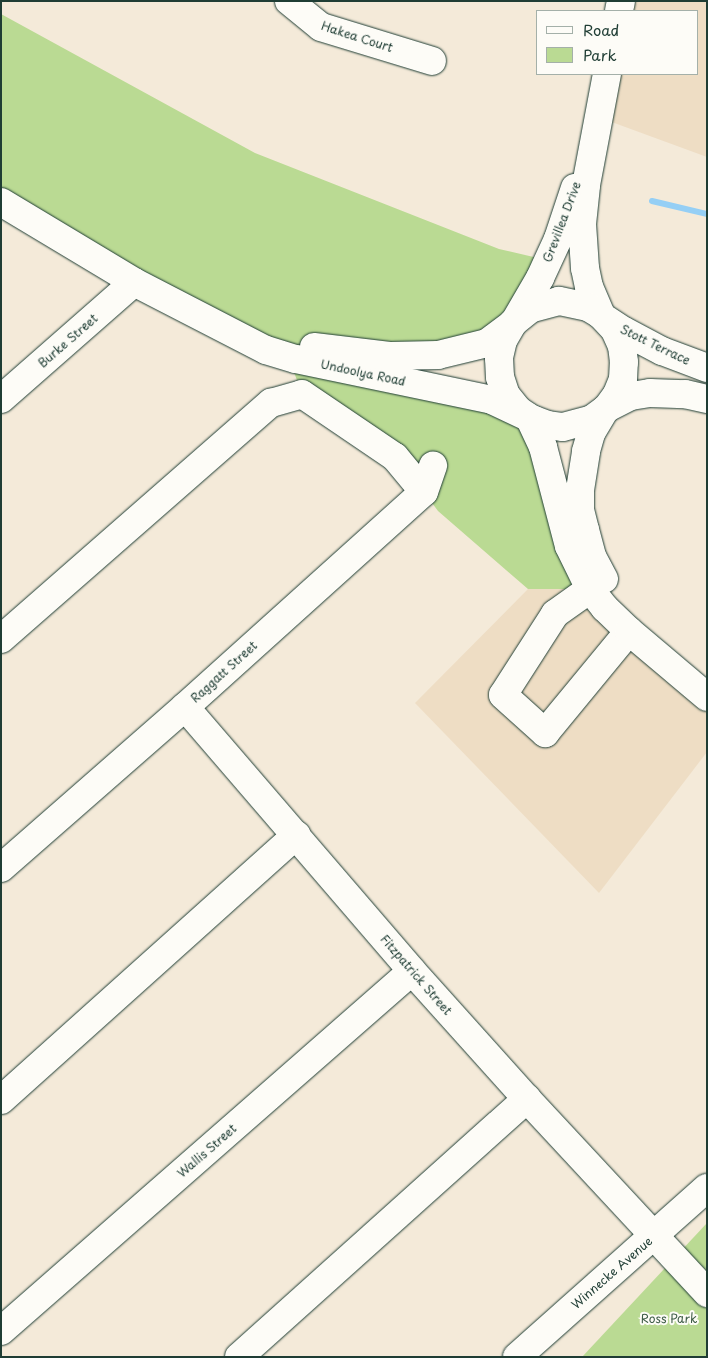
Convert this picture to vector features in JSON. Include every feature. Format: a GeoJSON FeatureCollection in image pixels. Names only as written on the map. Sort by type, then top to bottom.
{"type":"FeatureCollection","features":[{"type":"Feature","properties":{"kind":"street","name":"Hakea Court"},"geometry":{"type":"LineString","coordinates":[[289,1],[321,27],[432,61]]}},
{"type":"Feature","properties":{"kind":"street","name":"Grevillea Drive"},"geometry":{"type":"LineString","coordinates":[[603,316],[590,287],[582,249],[586,185],[607,75]]}},
{"type":"Feature","properties":{"kind":"street","name":"Grevillea Drive"},"geometry":{"type":"LineString","coordinates":[[514,322],[540,278],[558,238],[598,117]]}},
{"type":"Feature","properties":{"kind":"street","name":"Undoolya Road"},"geometry":{"type":"LineString","coordinates":[[1,202],[134,282],[266,350],[288,357],[492,400],[548,426],[563,427],[592,419],[606,409]]}},
{"type":"Feature","properties":{"kind":"street","name":"Burke Street"},"geometry":{"type":"LineString","coordinates":[[1,399],[134,282]]}},
{"type":"Feature","properties":{"kind":"street","name":"Undoolya Road"},"geometry":{"type":"LineString","coordinates":[[204,319],[281,343],[391,356],[438,355],[474,348],[497,337],[530,309],[559,301],[588,307],[603,316],[615,330],[622,346],[624,362],[623,379],[617,394],[591,433],[581,470],[580,510],[592,556],[625,618],[639,639]]}},
{"type":"Feature","properties":{"kind":"street","name":"Stott Terrace"},"geometry":{"type":"LineString","coordinates":[[603,316],[624,331],[662,351],[707,368]]}},
{"type":"Feature","properties":{"kind":"street","name":"Undoolya Road"},"geometry":{"type":"LineString","coordinates":[[514,322],[503,340],[498,358],[500,377],[506,395],[518,410],[529,418],[543,447],[569,546],[590,589],[605,608],[707,697]]}},
{"type":"Feature","properties":{"kind":"street"},"geometry":{"type":"LineString","coordinates":[[606,409],[631,396],[650,393],[684,394],[707,399]]}},
{"type":"Feature","properties":{"kind":"street"},"geometry":{"type":"LineString","coordinates":[[1,639],[271,403],[302,394],[395,457],[424,492]]}},
{"type":"Feature","properties":{"kind":"street"},"geometry":{"type":"LineString","coordinates":[[424,492],[432,466]]}},
{"type":"Feature","properties":{"kind":"street","name":"Raggatt Street"},"geometry":{"type":"LineString","coordinates":[[1,868],[185,707],[424,492]]}},
{"type":"Feature","properties":{"kind":"street"},"geometry":{"type":"LineString","coordinates":[[590,589],[555,614],[503,695],[545,733],[639,639]]}},
{"type":"Feature","properties":{"kind":"street","name":"Fitzpatrick Street"},"geometry":{"type":"LineString","coordinates":[[185,707],[412,971],[653,1237],[707,1293]]}},
{"type":"Feature","properties":{"kind":"street"},"geometry":{"type":"LineString","coordinates":[[1,1100],[296,835]]}},
{"type":"Feature","properties":{"kind":"street","name":"Wallis Street"},"geometry":{"type":"LineString","coordinates":[[1,1331],[412,971]]}},
{"type":"Feature","properties":{"kind":"street"},"geometry":{"type":"LineString","coordinates":[[239,1357],[527,1099]]}},
{"type":"Feature","properties":{"kind":"street","name":"Winnecke Avenue"},"geometry":{"type":"LineString","coordinates":[[517,1357],[707,1188]]}},
{"type":"Feature","properties":{"kind":"shaded area"},"geometry":{"type":"Polygon","coordinates":[[[621,1],[707,1],[707,157],[598,117],[607,75],[698,75],[698,10],[619,10],[621,1]]]}},
{"type":"Feature","properties":{"kind":"shaded area"},"geometry":{"type":"Polygon","coordinates":[[[528,589],[590,589],[707,697],[707,752],[599,893],[415,703],[528,589]]]}},
{"type":"Feature","properties":{"kind":"green space"},"geometry":{"type":"Polygon","coordinates":[[[1,14],[255,153],[499,249],[551,261],[515,321],[394,360],[281,343],[1,202],[1,14]]]}},
{"type":"Feature","properties":{"kind":"green space"},"geometry":{"type":"Polygon","coordinates":[[[291,364],[518,410],[590,589],[528,589],[438,511],[424,492],[302,394],[291,364]]]}},
{"type":"Feature","properties":{"kind":"green space","name":"Ross Park"},"geometry":{"type":"Polygon","coordinates":[[[707,1223],[707,1357],[582,1357],[707,1223]]]}},
{"type":"Feature","properties":{"kind":"waterway"},"geometry":{"type":"LineString","coordinates":[[652,201],[707,214]]}}]}
